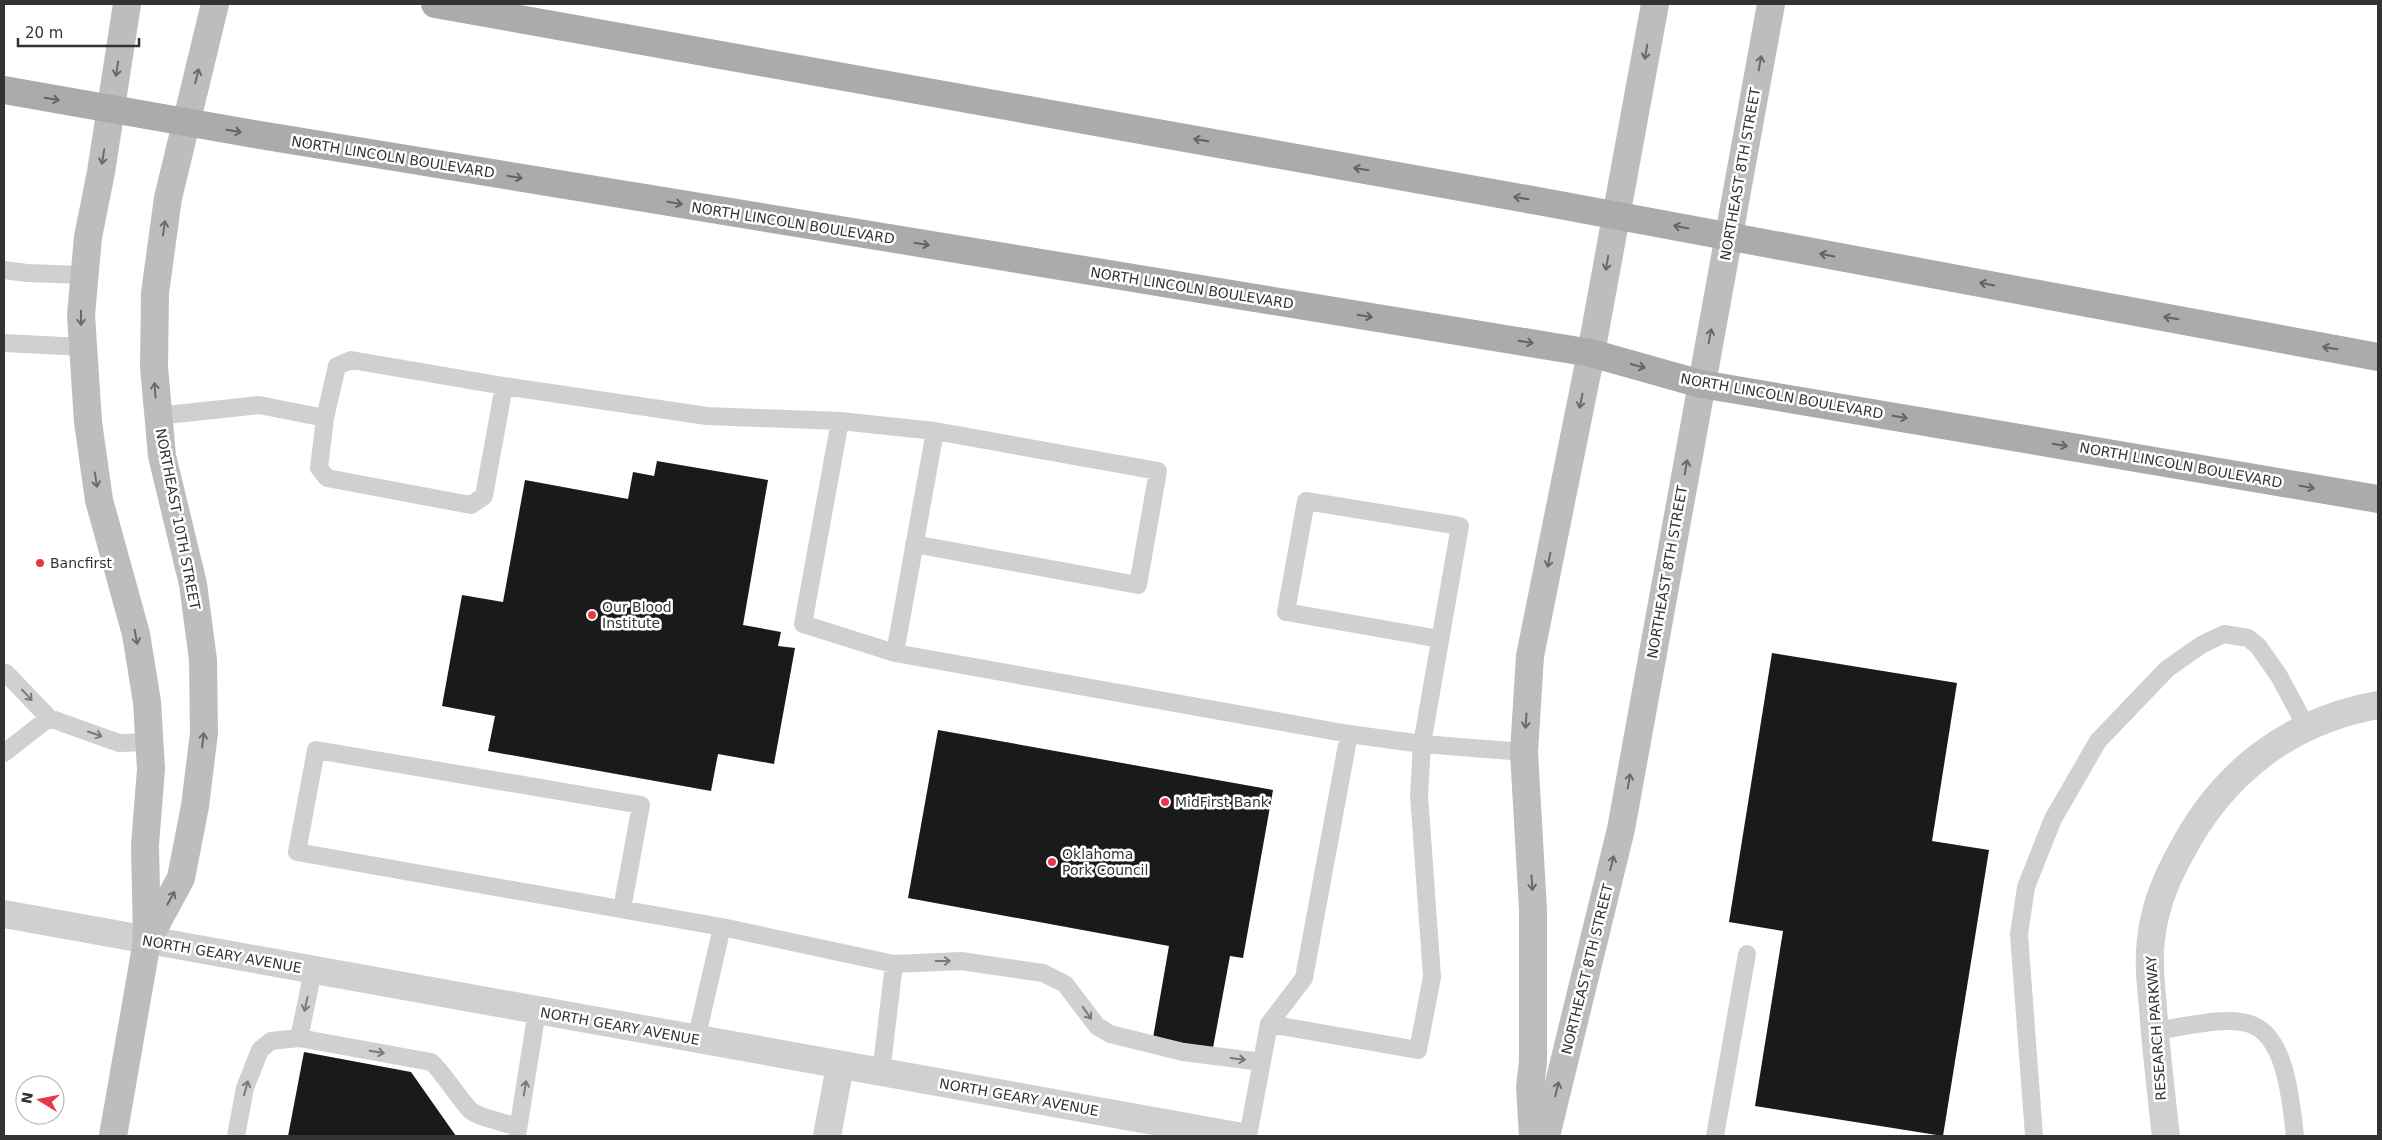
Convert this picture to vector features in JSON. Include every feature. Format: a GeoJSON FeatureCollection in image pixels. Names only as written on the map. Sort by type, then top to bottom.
{"type":"FeatureCollection","features":[{"type":"Feature","properties":{"kind":"main road","name":"NORTHEAST 10TH STREET"},"geometry":{"type":"LineString","coordinates":[[114,1136],[147,941],[145,845],[151,769],[147,702],[136,634],[99,500],[88,422],[81,316],[88,237],[111,109],[127,4]]}},
{"type":"Feature","properties":{"kind":"main road","name":"NORTHEAST 10TH STREET"},"geometry":{"type":"LineString","coordinates":[[147,941],[181,878],[195,806],[204,733],[203,660],[193,584],[162,456],[157,416],[154,367],[155,293],[172,176],[216,4]]}},
{"type":"Feature","properties":{"kind":"main road"},"geometry":{"type":"LineString","coordinates":[[435,4],[1616,215],[2378,357]]}},
{"type":"Feature","properties":{"kind":"main road"},"geometry":{"type":"LineString","coordinates":[[1532,1136],[1530,1088],[1533,1062],[1533,910],[1524,752],[1530,656],[1591,353],[1655,4]]}},
{"type":"Feature","properties":{"kind":"main road","name":"NORTHEAST 8TH STREET"},"geometry":{"type":"LineString","coordinates":[[1546,1136],[1621,829],[1771,4]]}},
{"type":"Feature","properties":{"kind":"main road","name":"NORTH LINCOLN BOULEVARD"},"geometry":{"type":"LineString","coordinates":[[4,90],[186,123],[1591,353],[1701,384],[2378,499]]}},
{"type":"Feature","properties":{"kind":"street","name":"RESEARCH PARKWAY"},"geometry":{"type":"LineString","coordinates":[[2166,1136],[2154,1031],[2150,941],[2161,893],[2175,862],[2192,831],[2232,779],[2290,735],[2360,708],[2378,705]]}},
{"type":"Feature","properties":{"kind":"street","name":"NORTH GEARY AVENUE"},"geometry":{"type":"LineString","coordinates":[[4,914],[1237,1136]]}},
{"type":"Feature","properties":{"kind":"street"},"geometry":{"type":"LineString","coordinates":[[827,1136],[840,1066]]}},
{"type":"Feature","properties":{"kind":"lane"},"geometry":{"type":"LineString","coordinates":[[4,270],[85,276]]}},
{"type":"Feature","properties":{"kind":"lane"},"geometry":{"type":"LineString","coordinates":[[11,344],[83,346]]}},
{"type":"Feature","properties":{"kind":"lane"},"geometry":{"type":"LineString","coordinates":[[504,386],[484,496],[471,506],[327,478],[319,468],[325,418],[336,366],[350,360],[504,386],[707,416],[840,421],[935,431],[1158,471],[1138,585],[914,544]]}},
{"type":"Feature","properties":{"kind":"lane"},"geometry":{"type":"LineString","coordinates":[[157,416],[259,406],[325,418]]}},
{"type":"Feature","properties":{"kind":"lane"},"geometry":{"type":"LineString","coordinates":[[840,421],[803,624],[895,653],[1349,734],[1422,744],[1524,752]]}},
{"type":"Feature","properties":{"kind":"lane"},"geometry":{"type":"LineString","coordinates":[[895,653],[935,431]]}},
{"type":"Feature","properties":{"kind":"lane"},"geometry":{"type":"LineString","coordinates":[[1269,1024],[1418,1050],[1432,977],[1418,795],[1422,744],[1460,526],[1306,501],[1286,612],[1440,639]]}},
{"type":"Feature","properties":{"kind":"lane"},"geometry":{"type":"LineString","coordinates":[[2034,1136],[2019,934],[2026,887],[2053,818],[2098,741],[2167,669],[2201,645],[2224,634],[2248,638],[2258,646],[2279,676],[2307,728]]}},
{"type":"Feature","properties":{"kind":"lane"},"geometry":{"type":"LineString","coordinates":[[6,673],[49,718],[119,743],[149,742]]}},
{"type":"Feature","properties":{"kind":"lane"},"geometry":{"type":"LineString","coordinates":[[4,753],[49,718]]}},
{"type":"Feature","properties":{"kind":"lane"},"geometry":{"type":"LineString","coordinates":[[1248,1136],[1269,1024],[1304,978],[1349,734]]}},
{"type":"Feature","properties":{"kind":"lane"},"geometry":{"type":"LineString","coordinates":[[622,909],[641,805],[316,750],[297,852],[722,927],[894,964],[961,961],[1043,973],[1065,984],[1097,1026],[1110,1034],[1184,1052],[1262,1062]]}},
{"type":"Feature","properties":{"kind":"lane"},"geometry":{"type":"LineString","coordinates":[[696,1040],[722,927]]}},
{"type":"Feature","properties":{"kind":"lane"},"geometry":{"type":"LineString","coordinates":[[1715,1136],[1747,954]]}},
{"type":"Feature","properties":{"kind":"lane"},"geometry":{"type":"LineString","coordinates":[[882,1073],[894,964]]}},
{"type":"Feature","properties":{"kind":"lane"},"geometry":{"type":"LineString","coordinates":[[299,1038],[313,971]]}},
{"type":"Feature","properties":{"kind":"lane"},"geometry":{"type":"LineString","coordinates":[[236,1136],[245,1088],[260,1050],[271,1041],[299,1038],[431,1062],[435,1064],[446,1082],[472,1112],[518,1132],[538,1011]]}},
{"type":"Feature","properties":{"kind":"lane"},"geometry":{"type":"LineString","coordinates":[[2154,1031],[2225,1021],[2250,1024],[2262,1030],[2273,1041],[2286,1076],[2291,1097],[2295,1136]]}},
{"type":"Feature","properties":{"kind":"building"},"geometry":{"type":"Polygon","coordinates":[[[657,461],[768,480],[743,625],[781,632],[778,646],[795,648],[774,764],[718,754],[711,791],[488,751],[495,716],[442,706],[462,595],[503,602],[525,480],[628,499],[633,472],[654,476],[657,461]]]}},
{"type":"Feature","properties":{"kind":"building"},"geometry":{"type":"Polygon","coordinates":[[[1772,653],[1957,683],[1932,841],[1989,850],[1943,1136],[1755,1106],[1783,931],[1729,922],[1772,653]]]}},
{"type":"Feature","properties":{"kind":"building"},"geometry":{"type":"Polygon","coordinates":[[[938,730],[1273,790],[1243,958],[1230,956],[1213,1048],[1153,1038],[1169,946],[908,898],[938,730]]]}},
{"type":"Feature","properties":{"kind":"building"},"geometry":{"type":"Polygon","coordinates":[[[304,1052],[411,1072],[456,1136],[288,1136],[304,1052]]]}},
{"type":"Feature","properties":{"kind":"place","name":"Bancfirst"},"geometry":{"type":"Point","coordinates":[40,563]}},
{"type":"Feature","properties":{"kind":"place","name":"Our Blood Institute"},"geometry":{"type":"Point","coordinates":[592,615]}},
{"type":"Feature","properties":{"kind":"place","name":"MidFirst Bank"},"geometry":{"type":"Point","coordinates":[1165,802]}},
{"type":"Feature","properties":{"kind":"place","name":"Oklahoma Pork Council"},"geometry":{"type":"Point","coordinates":[1052,862]}}]}
